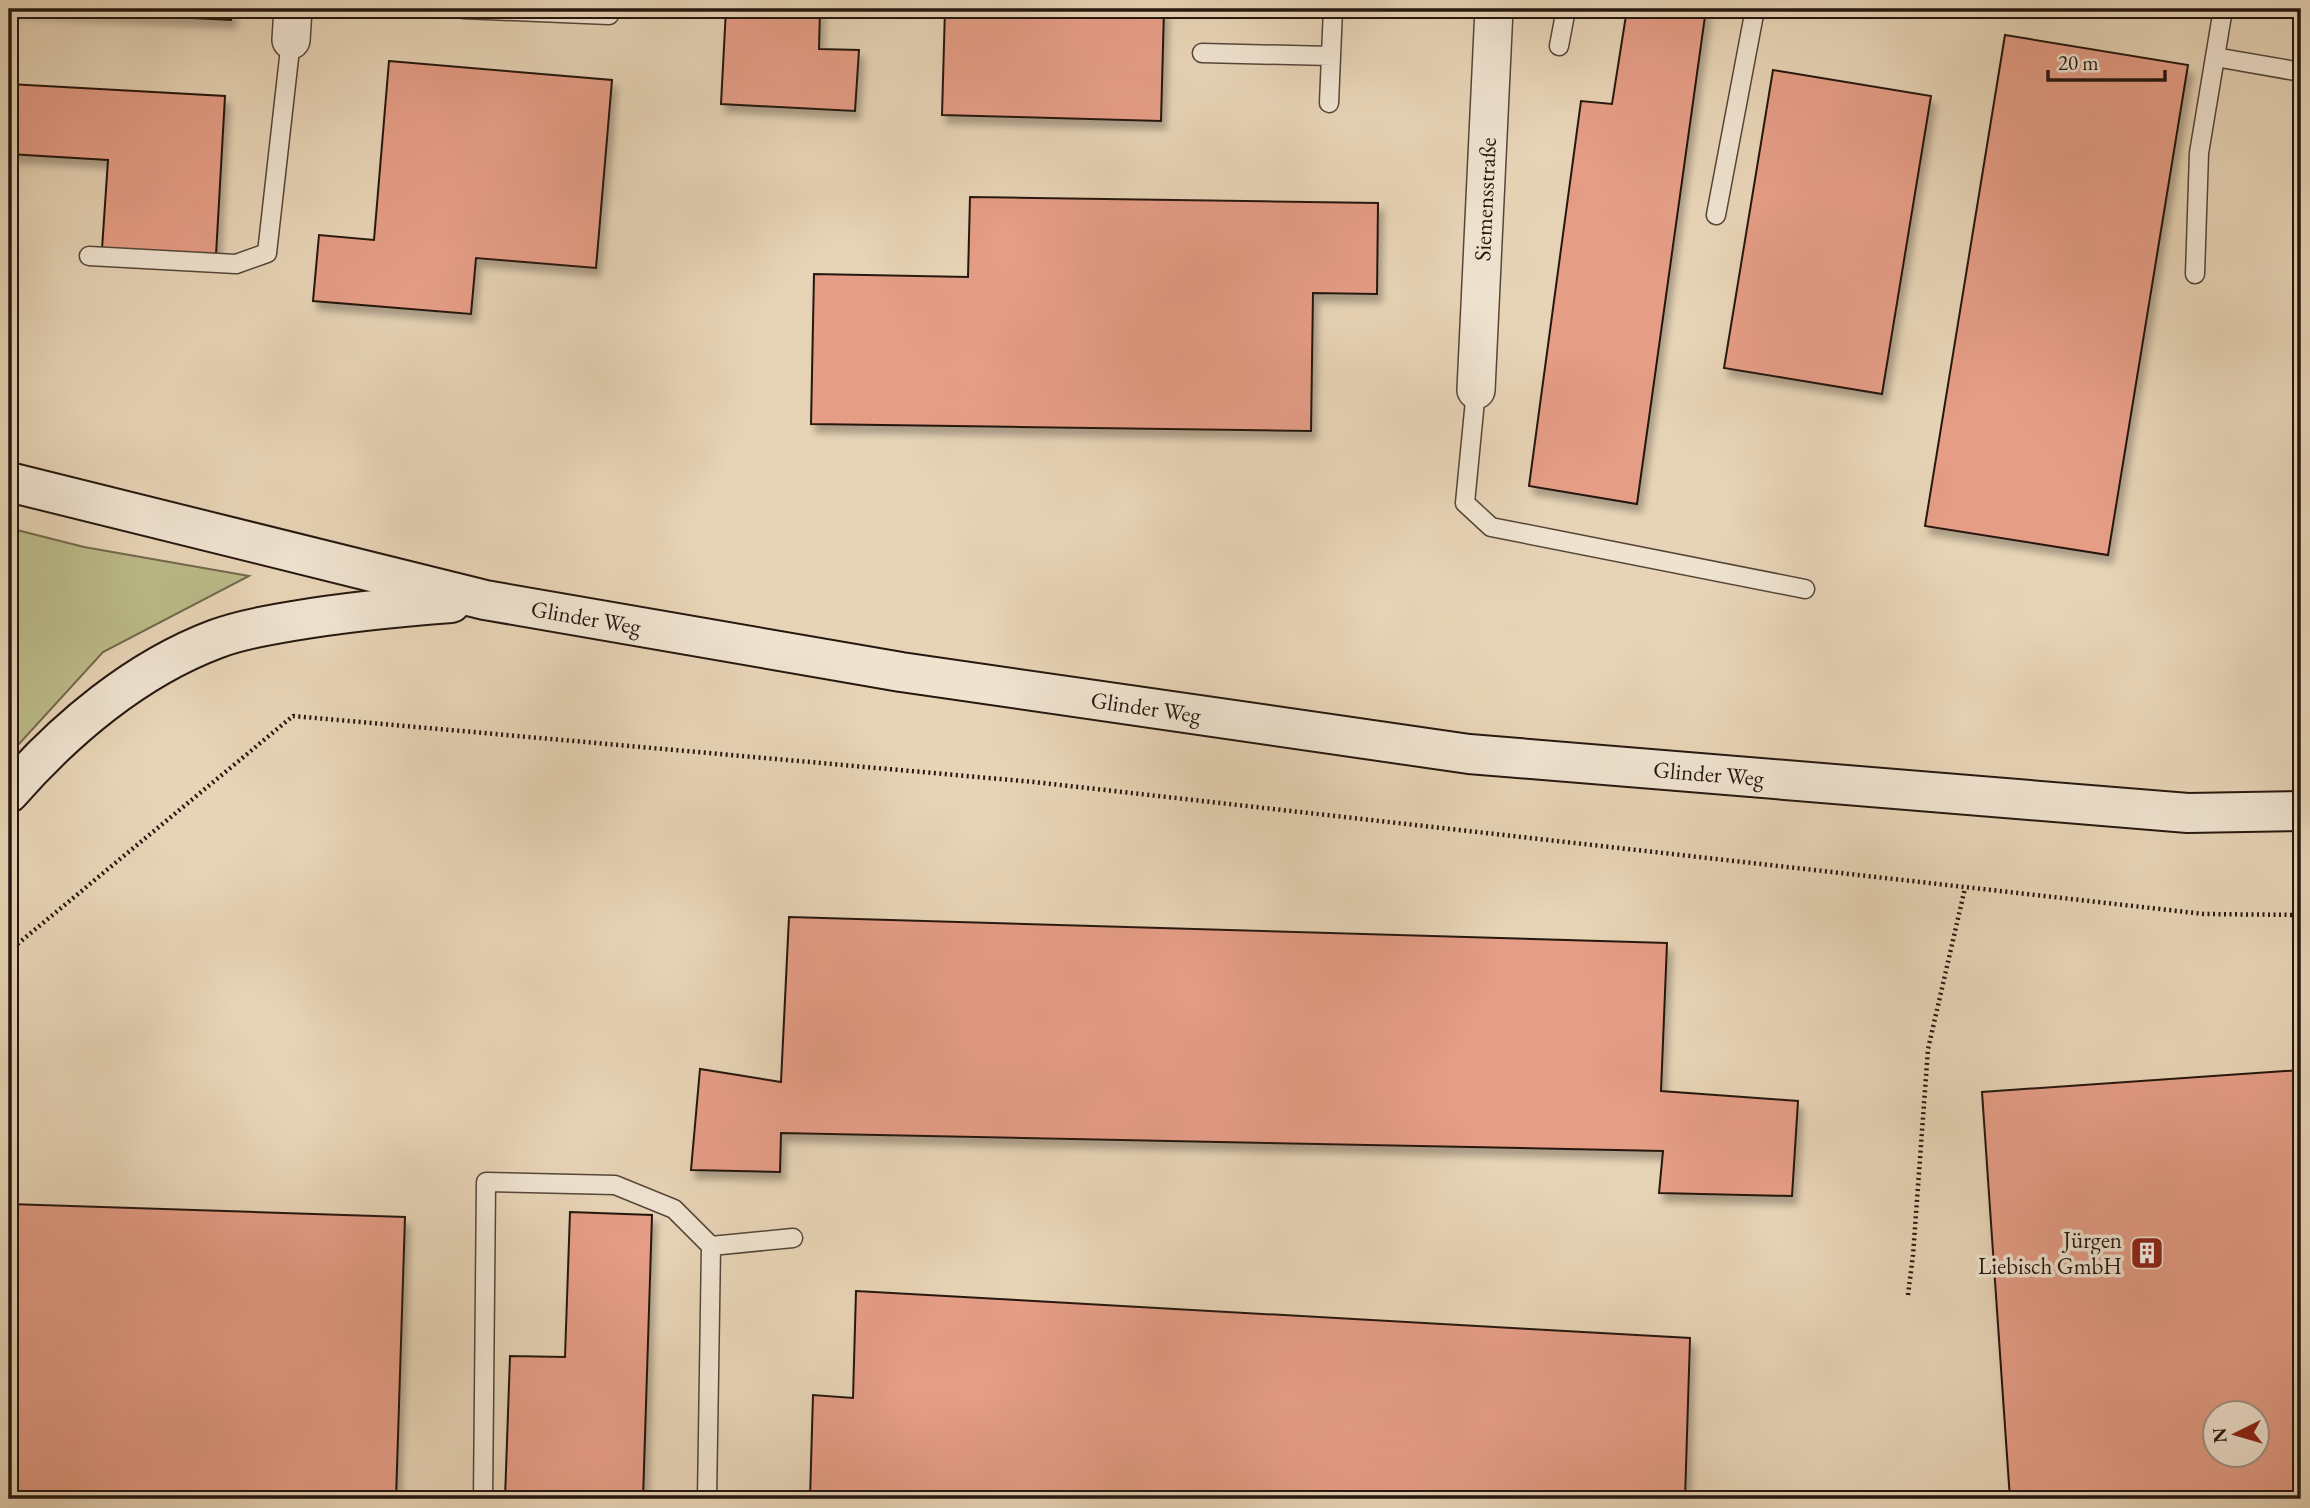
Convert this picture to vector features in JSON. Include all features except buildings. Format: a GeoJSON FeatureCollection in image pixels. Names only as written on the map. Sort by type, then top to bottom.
{"type":"FeatureCollection","features":[{"type":"Feature","properties":{"kind":"main road","name":"Glinder Weg"},"geometry":{"type":"LineString","coordinates":[[9,482],[485,600],[901,672],[1469,754],[2188,813],[2301,811]]}},
{"type":"Feature","properties":{"kind":"main road"},"geometry":{"type":"LineString","coordinates":[[9,793],[82,721],[126,685],[171,659],[218,638],[271,625],[351,611],[485,600]]}},
{"type":"Feature","properties":{"kind":"street","name":"Siemensstraße"},"geometry":{"type":"LineString","coordinates":[[1476,390],[1494,9]]}},
{"type":"Feature","properties":{"kind":"lane"},"geometry":{"type":"LineString","coordinates":[[463,9],[609,15],[610,9]]}},
{"type":"Feature","properties":{"kind":"lane"},"geometry":{"type":"LineString","coordinates":[[1329,103],[1333,9]]}},
{"type":"Feature","properties":{"kind":"lane"},"geometry":{"type":"LineString","coordinates":[[1559,46],[1566,9]]}},
{"type":"Feature","properties":{"kind":"lane"},"geometry":{"type":"LineString","coordinates":[[1716,215],[1755,9]]}},
{"type":"Feature","properties":{"kind":"lane"},"geometry":{"type":"LineString","coordinates":[[2195,274],[2199,153],[2223,9]]}},
{"type":"Feature","properties":{"kind":"lane"},"geometry":{"type":"LineString","coordinates":[[89,256],[236,264],[267,253],[292,24]]}},
{"type":"Feature","properties":{"kind":"lane"},"geometry":{"type":"LineString","coordinates":[[1202,53],[1331,57]]}},
{"type":"Feature","properties":{"kind":"lane"},"geometry":{"type":"LineString","coordinates":[[2215,58],[2301,72]]}},
{"type":"Feature","properties":{"kind":"lane"},"geometry":{"type":"LineString","coordinates":[[1476,390],[1465,503],[1491,527],[1805,589]]}},
{"type":"Feature","properties":{"kind":"lane"},"geometry":{"type":"LineString","coordinates":[[483,1499],[486,1182],[615,1185],[674,1209],[711,1246],[707,1499]]}},
{"type":"Feature","properties":{"kind":"lane"},"geometry":{"type":"LineString","coordinates":[[711,1246],[793,1238]]}},
{"type":"Feature","properties":{"kind":"path"},"geometry":{"type":"LineString","coordinates":[[9,951],[293,716],[1034,782],[2204,914],[2301,915]]}},
{"type":"Feature","properties":{"kind":"path"},"geometry":{"type":"LineString","coordinates":[[1908,1295],[1928,1049],[1965,888]]}},
{"type":"Feature","properties":{"kind":"shaded area"},"geometry":{"type":"Polygon","coordinates":[[[9,528],[84,547],[249,576],[103,652],[9,755],[9,528]]]}},
{"type":"Feature","properties":{"kind":"place","name":"Jürgen Liebisch GmbH"},"geometry":{"type":"Point","coordinates":[2147,1253]}}]}
